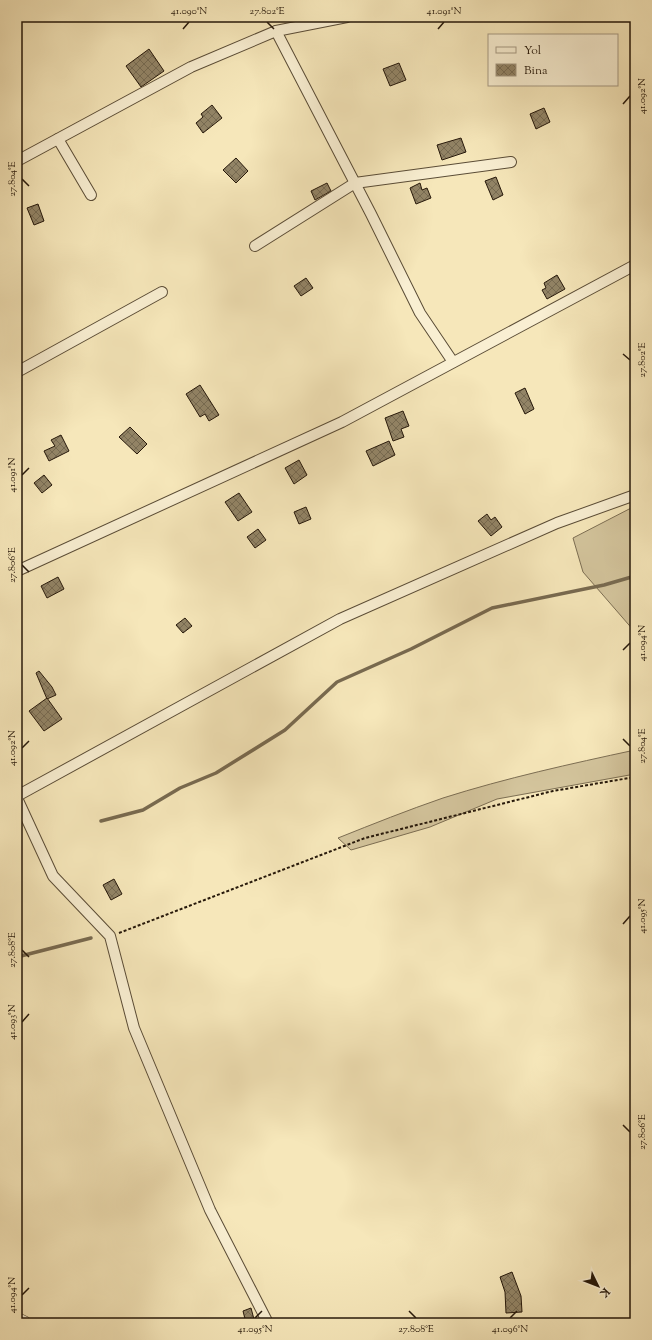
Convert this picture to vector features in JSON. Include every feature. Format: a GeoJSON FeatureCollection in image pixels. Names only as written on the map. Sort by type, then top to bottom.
{"type":"FeatureCollection","features":[{"type":"Feature","properties":{"kind":"street"},"geometry":{"type":"LineString","coordinates":[[17,161],[191,67],[276,32],[347,17]]}},
{"type":"Feature","properties":{"kind":"street"},"geometry":{"type":"LineString","coordinates":[[276,32],[355,183],[420,313],[453,362]]}},
{"type":"Feature","properties":{"kind":"street"},"geometry":{"type":"LineString","coordinates":[[58,139],[92,195]]}},
{"type":"Feature","properties":{"kind":"street"},"geometry":{"type":"LineString","coordinates":[[255,246],[355,183],[511,162]]}},
{"type":"Feature","properties":{"kind":"street"},"geometry":{"type":"LineString","coordinates":[[17,571],[342,422],[635,265]]}},
{"type":"Feature","properties":{"kind":"street"},"geometry":{"type":"LineString","coordinates":[[17,372],[162,292]]}},
{"type":"Feature","properties":{"kind":"street"},"geometry":{"type":"LineString","coordinates":[[268,1323],[210,1210],[134,1028],[110,936],[53,876],[17,797],[340,619],[557,523],[635,495]]}},
{"type":"Feature","properties":{"kind":"street"},"geometry":{"type":"LineString","coordinates":[[17,1319],[25,1323]]}},
{"type":"Feature","properties":{"kind":"path"},"geometry":{"type":"LineString","coordinates":[[110,936],[365,838],[553,791],[635,777]]}},
{"type":"Feature","properties":{"kind":"shaded area"},"geometry":{"type":"Polygon","coordinates":[[[635,506],[635,632],[583,572],[573,538],[635,506]]]}},
{"type":"Feature","properties":{"kind":"shaded area"},"geometry":{"type":"Polygon","coordinates":[[[635,750],[635,774],[497,799],[430,827],[351,850],[338,838],[417,807],[490,784],[635,750]]]}},
{"type":"Feature","properties":{"kind":"building"},"geometry":{"type":"Polygon","coordinates":[[[149,49],[164,71],[141,87],[126,66],[149,49]]]}},
{"type":"Feature","properties":{"kind":"building"},"geometry":{"type":"Polygon","coordinates":[[[399,63],[406,80],[390,86],[383,69],[399,63]]]}},
{"type":"Feature","properties":{"kind":"building"},"geometry":{"type":"Polygon","coordinates":[[[212,105],[222,118],[203,133],[196,123],[203,117],[201,114],[212,105]]]}},
{"type":"Feature","properties":{"kind":"building"},"geometry":{"type":"Polygon","coordinates":[[[544,108],[550,122],[536,129],[530,114],[544,108]]]}},
{"type":"Feature","properties":{"kind":"building"},"geometry":{"type":"Polygon","coordinates":[[[461,138],[466,152],[442,160],[437,145],[461,138]]]}},
{"type":"Feature","properties":{"kind":"building"},"geometry":{"type":"Polygon","coordinates":[[[236,158],[248,171],[236,183],[223,170],[236,158]]]}},
{"type":"Feature","properties":{"kind":"building"},"geometry":{"type":"Polygon","coordinates":[[[496,177],[503,195],[493,200],[485,181],[496,177]]]}},
{"type":"Feature","properties":{"kind":"building"},"geometry":{"type":"Polygon","coordinates":[[[327,183],[331,191],[315,200],[311,191],[327,183]]]}},
{"type":"Feature","properties":{"kind":"building"},"geometry":{"type":"Polygon","coordinates":[[[420,183],[422,190],[427,188],[431,198],[416,204],[410,188],[420,183]]]}},
{"type":"Feature","properties":{"kind":"building"},"geometry":{"type":"Polygon","coordinates":[[[38,204],[44,221],[34,225],[27,208],[38,204]]]}},
{"type":"Feature","properties":{"kind":"building"},"geometry":{"type":"Polygon","coordinates":[[[557,275],[565,289],[547,299],[542,290],[546,288],[544,283],[557,275]]]}},
{"type":"Feature","properties":{"kind":"building"},"geometry":{"type":"Polygon","coordinates":[[[306,278],[313,288],[301,296],[294,286],[306,278]]]}},
{"type":"Feature","properties":{"kind":"building"},"geometry":{"type":"Polygon","coordinates":[[[200,385],[219,415],[209,421],[205,414],[200,417],[186,394],[200,385]]]}},
{"type":"Feature","properties":{"kind":"building"},"geometry":{"type":"Polygon","coordinates":[[[525,388],[534,409],[525,414],[515,393],[525,388]]]}},
{"type":"Feature","properties":{"kind":"building"},"geometry":{"type":"Polygon","coordinates":[[[403,411],[409,426],[401,429],[404,437],[393,441],[385,418],[403,411]]]}},
{"type":"Feature","properties":{"kind":"building"},"geometry":{"type":"Polygon","coordinates":[[[130,427],[147,444],[137,454],[119,437],[130,427]]]}},
{"type":"Feature","properties":{"kind":"building"},"geometry":{"type":"Polygon","coordinates":[[[61,435],[69,451],[49,461],[44,451],[55,446],[51,440],[61,435]]]}},
{"type":"Feature","properties":{"kind":"building"},"geometry":{"type":"Polygon","coordinates":[[[389,441],[395,455],[373,466],[366,451],[389,441]]]}},
{"type":"Feature","properties":{"kind":"building"},"geometry":{"type":"Polygon","coordinates":[[[299,460],[307,475],[294,484],[285,468],[299,460]]]}},
{"type":"Feature","properties":{"kind":"building"},"geometry":{"type":"Polygon","coordinates":[[[44,475],[52,485],[42,493],[34,483],[44,475]]]}},
{"type":"Feature","properties":{"kind":"building"},"geometry":{"type":"Polygon","coordinates":[[[239,493],[252,512],[238,521],[225,502],[239,493]]]}},
{"type":"Feature","properties":{"kind":"building"},"geometry":{"type":"Polygon","coordinates":[[[306,507],[311,519],[299,524],[294,512],[306,507]]]}},
{"type":"Feature","properties":{"kind":"building"},"geometry":{"type":"Polygon","coordinates":[[[487,514],[491,520],[495,517],[502,527],[491,536],[478,521],[487,514]]]}},
{"type":"Feature","properties":{"kind":"building"},"geometry":{"type":"Polygon","coordinates":[[[258,529],[266,540],[255,548],[247,537],[258,529]]]}},
{"type":"Feature","properties":{"kind":"building"},"geometry":{"type":"Polygon","coordinates":[[[58,577],[64,589],[47,598],[41,586],[58,577]]]}},
{"type":"Feature","properties":{"kind":"building"},"geometry":{"type":"Polygon","coordinates":[[[185,618],[192,626],[183,633],[176,625],[185,618]]]}},
{"type":"Feature","properties":{"kind":"building"},"geometry":{"type":"Polygon","coordinates":[[[39,671],[52,687],[56,695],[47,699],[36,673],[39,671]]]}},
{"type":"Feature","properties":{"kind":"building"},"geometry":{"type":"Polygon","coordinates":[[[47,698],[62,719],[44,731],[29,711],[47,698]]]}},
{"type":"Feature","properties":{"kind":"building"},"geometry":{"type":"Polygon","coordinates":[[[114,879],[122,894],[111,900],[103,885],[114,879]]]}},
{"type":"Feature","properties":{"kind":"building"},"geometry":{"type":"Polygon","coordinates":[[[512,1272],[521,1296],[522,1312],[506,1313],[505,1292],[500,1277],[512,1272]]]}},
{"type":"Feature","properties":{"kind":"building"},"geometry":{"type":"Polygon","coordinates":[[[251,1308],[255,1323],[246,1323],[243,1311],[251,1308]]]}},
{"type":"Feature","properties":{"kind":"waterway"},"geometry":{"type":"LineString","coordinates":[[101,821],[143,810],[180,788],[216,773],[285,730],[337,682],[411,649],[492,608],[604,585],[635,576]]}},
{"type":"Feature","properties":{"kind":"waterway"},"geometry":{"type":"LineString","coordinates":[[17,957],[91,938]]}}]}
